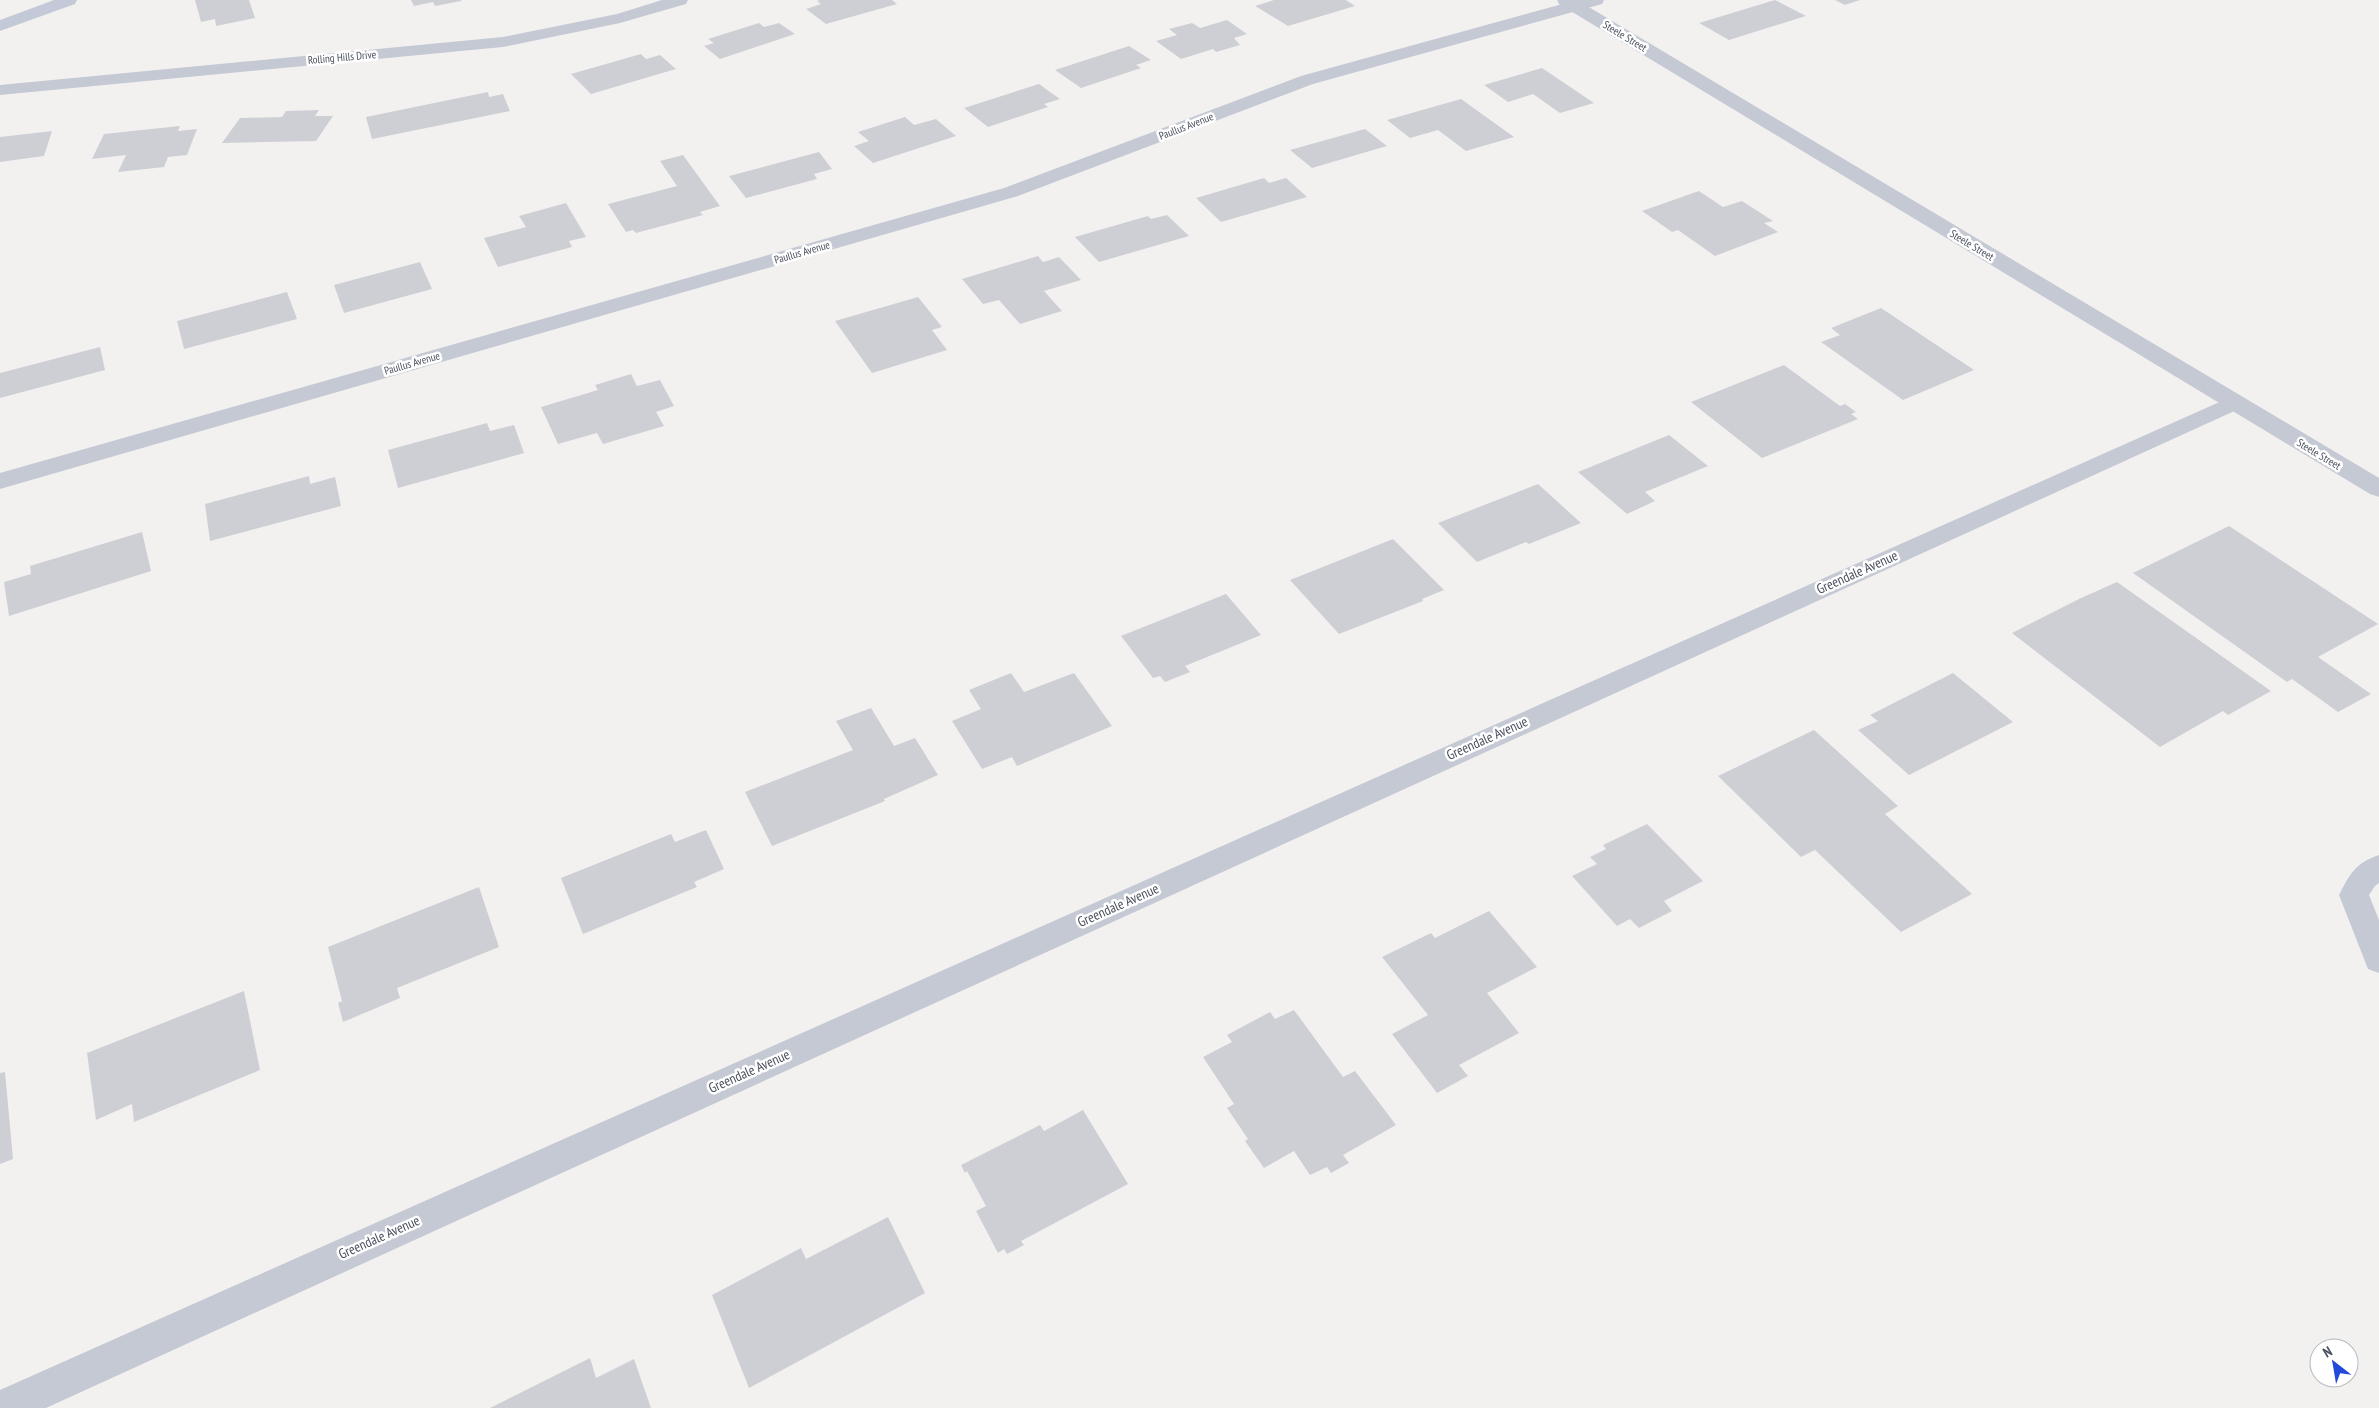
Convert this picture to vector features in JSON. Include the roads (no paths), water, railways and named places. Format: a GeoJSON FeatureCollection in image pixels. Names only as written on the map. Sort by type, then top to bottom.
{"type":"FeatureCollection","features":[{"type":"Feature","properties":{"kind":"main road"},"geometry":{"type":"LineString","coordinates":[[0,26],[69,0]]}},
{"type":"Feature","properties":{"kind":"street","name":"Rolling Hills Drive"},"geometry":{"type":"LineString","coordinates":[[0,90],[503,42],[620,18],[680,0]]}},
{"type":"Feature","properties":{"kind":"street","name":"Paullus Avenue"},"geometry":{"type":"LineString","coordinates":[[0,481],[1011,192],[1308,80],[1570,3],[1596,0]]}},
{"type":"Feature","properties":{"kind":"street","name":"Steele Street"},"geometry":{"type":"LineString","coordinates":[[1570,3],[2379,489]]}},
{"type":"Feature","properties":{"kind":"street","name":"Greendale Avenue"},"geometry":{"type":"LineString","coordinates":[[3,1408],[2233,403]]}},
{"type":"Feature","properties":{"kind":"street"},"geometry":{"type":"LineString","coordinates":[[2379,867],[2364,877],[2354,895],[2379,960]]}}]}
